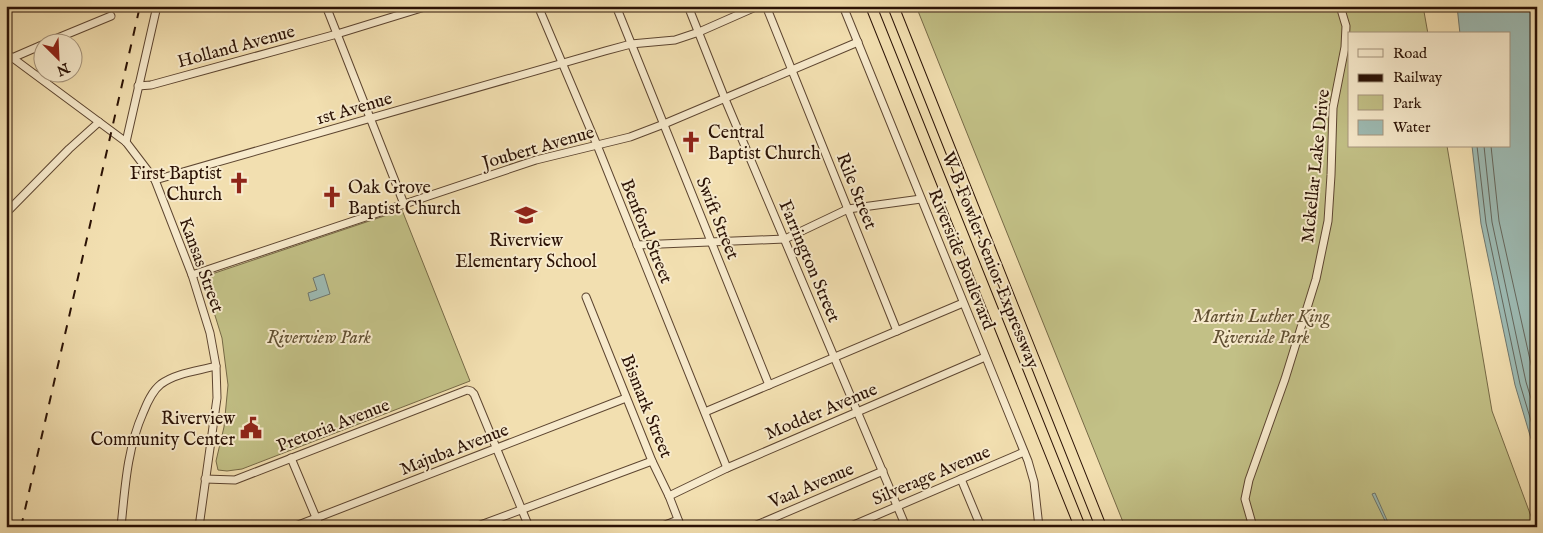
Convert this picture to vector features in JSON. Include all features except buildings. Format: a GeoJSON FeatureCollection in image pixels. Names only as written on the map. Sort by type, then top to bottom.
{"type":"FeatureCollection","features":[{"type":"Feature","properties":{"kind":"highway","name":"W B Fowler Senior Expressway"},"geometry":{"type":"LineString","coordinates":[[871,6],[1080,527]]}},
{"type":"Feature","properties":{"kind":"highway","name":"W B Fowler Senior Expressway"},"geometry":{"type":"LineString","coordinates":[[892,6],[1101,527]]}},
{"type":"Feature","properties":{"kind":"street"},"geometry":{"type":"LineString","coordinates":[[126,142],[157,6]]}},
{"type":"Feature","properties":{"kind":"street"},"geometry":{"type":"LineString","coordinates":[[326,6],[404,204]]}},
{"type":"Feature","properties":{"kind":"street","name":"Holland Avenue"},"geometry":{"type":"LineString","coordinates":[[138,86],[151,85],[337,34],[428,6]]}},
{"type":"Feature","properties":{"kind":"street","name":"Benford Street"},"geometry":{"type":"LineString","coordinates":[[538,6],[728,468]]}},
{"type":"Feature","properties":{"kind":"street","name":"Swift Street"},"geometry":{"type":"LineString","coordinates":[[616,6],[769,385]]}},
{"type":"Feature","properties":{"kind":"street","name":"Farrington Street"},"geometry":{"type":"LineString","coordinates":[[688,6],[906,527]]}},
{"type":"Feature","properties":{"kind":"street","name":"1st Avenue"},"geometry":{"type":"LineString","coordinates":[[155,180],[631,44],[675,40],[699,32],[758,6]]}},
{"type":"Feature","properties":{"kind":"street","name":"Rile Street"},"geometry":{"type":"LineString","coordinates":[[766,6],[897,331]]}},
{"type":"Feature","properties":{"kind":"street","name":"Riverside Boulevard"},"geometry":{"type":"LineString","coordinates":[[843,6],[1024,452],[1032,475],[1040,527]]}},
{"type":"Feature","properties":{"kind":"street","name":"Mckellar Lake Drive"},"geometry":{"type":"LineString","coordinates":[[1253,527],[1245,499],[1249,480],[1285,379],[1316,279],[1328,220],[1333,108],[1345,47],[1346,26],[1340,6]]}},
{"type":"Feature","properties":{"kind":"street"},"geometry":{"type":"LineString","coordinates":[[72,32],[111,16]]}},
{"type":"Feature","properties":{"kind":"street","name":"Joubert Avenue"},"geometry":{"type":"LineString","coordinates":[[192,275],[536,160],[630,137],[858,42]]}},
{"type":"Feature","properties":{"kind":"street"},"geometry":{"type":"LineString","coordinates":[[9,56],[32,48]]}},
{"type":"Feature","properties":{"kind":"street","name":"Kansas Street"},"geometry":{"type":"LineString","coordinates":[[9,56],[126,142],[155,180],[192,275],[210,333],[216,366],[217,398],[199,527]]}},
{"type":"Feature","properties":{"kind":"street"},"geometry":{"type":"LineString","coordinates":[[6,213],[69,149],[99,122]]}},
{"type":"Feature","properties":{"kind":"street"},"geometry":{"type":"LineString","coordinates":[[637,246],[785,239],[848,210],[921,199]]}},
{"type":"Feature","properties":{"kind":"street","name":"Bismark Street"},"geometry":{"type":"LineString","coordinates":[[586,297],[652,461],[680,523]]}},
{"type":"Feature","properties":{"kind":"street"},"geometry":{"type":"LineString","coordinates":[[705,412],[963,303]]}},
{"type":"Feature","properties":{"kind":"street","name":"Modder Avenue"},"geometry":{"type":"LineString","coordinates":[[669,496],[728,468],[985,357]]}},
{"type":"Feature","properties":{"kind":"street"},"geometry":{"type":"LineString","coordinates":[[121,527],[129,456],[134,432],[148,400],[160,385],[172,378],[216,366]]}},
{"type":"Feature","properties":{"kind":"street","name":"Pretoria Avenue"},"geometry":{"type":"LineString","coordinates":[[205,479],[235,480],[467,390],[474,394],[496,449]]}},
{"type":"Feature","properties":{"kind":"street","name":"Majuba Avenue"},"geometry":{"type":"LineString","coordinates":[[293,527],[626,398]]}},
{"type":"Feature","properties":{"kind":"street"},"geometry":{"type":"LineString","coordinates":[[496,449],[529,527]]}},
{"type":"Feature","properties":{"kind":"street","name":"Silverage Avenue"},"geometry":{"type":"LineString","coordinates":[[849,527],[1024,452]]}},
{"type":"Feature","properties":{"kind":"street"},"geometry":{"type":"LineString","coordinates":[[291,458],[320,527]]}},
{"type":"Feature","properties":{"kind":"street"},"geometry":{"type":"LineString","coordinates":[[475,527],[652,461]]}},
{"type":"Feature","properties":{"kind":"street","name":"Vaal Avenue"},"geometry":{"type":"LineString","coordinates":[[752,527],[883,471]]}},
{"type":"Feature","properties":{"kind":"street"},"geometry":{"type":"LineString","coordinates":[[961,479],[981,527]]}},
{"type":"Feature","properties":{"kind":"street"},"geometry":{"type":"LineString","coordinates":[[660,527],[680,523]]}},
{"type":"Feature","properties":{"kind":"green space","name":"Martin Luther King Riverside Park"},"geometry":{"type":"Polygon","coordinates":[[[916,6],[1423,6],[1428,32],[1348,32],[1348,148],[1447,148],[1492,411],[1535,527],[1125,527],[916,6]]]}},
{"type":"Feature","properties":{"kind":"green space","name":"Riverview Park"},"geometry":{"type":"Polygon","coordinates":[[[402,210],[470,381],[242,469],[218,470],[216,461],[224,427],[228,385],[222,338],[203,277],[402,210]]]}},
{"type":"Feature","properties":{"kind":"water"},"geometry":{"type":"Polygon","coordinates":[[[1457,6],[1537,6],[1537,459],[1515,385],[1481,224],[1472,148],[1510,148],[1510,32],[1460,32],[1457,6]]]}},
{"type":"Feature","properties":{"kind":"water"},"geometry":{"type":"Polygon","coordinates":[[[324,274],[330,294],[310,301],[308,293],[317,290],[313,278],[324,274]]]}},
{"type":"Feature","properties":{"kind":"water"},"geometry":{"type":"Polygon","coordinates":[[[1375,493],[1390,527],[1388,527],[1372,494],[1375,493]]]}},
{"type":"Feature","properties":{"kind":"railway"},"geometry":{"type":"LineString","coordinates":[[21,527],[140,6]]}},
{"type":"Feature","properties":{"kind":"place","name":"Central Baptist Church"},"geometry":{"type":"Point","coordinates":[691,142]}},
{"type":"Feature","properties":{"kind":"place","name":"First Baptist Church"},"geometry":{"type":"Point","coordinates":[239,183]}},
{"type":"Feature","properties":{"kind":"place","name":"Oak Grove Baptist Church"},"geometry":{"type":"Point","coordinates":[332,197]}},
{"type":"Feature","properties":{"kind":"place","name":"Riverview Elementary School"},"geometry":{"type":"Point","coordinates":[526,215]}},
{"type":"Feature","properties":{"kind":"place","name":"Riverview Community Center"},"geometry":{"type":"Point","coordinates":[251,428]}}]}
